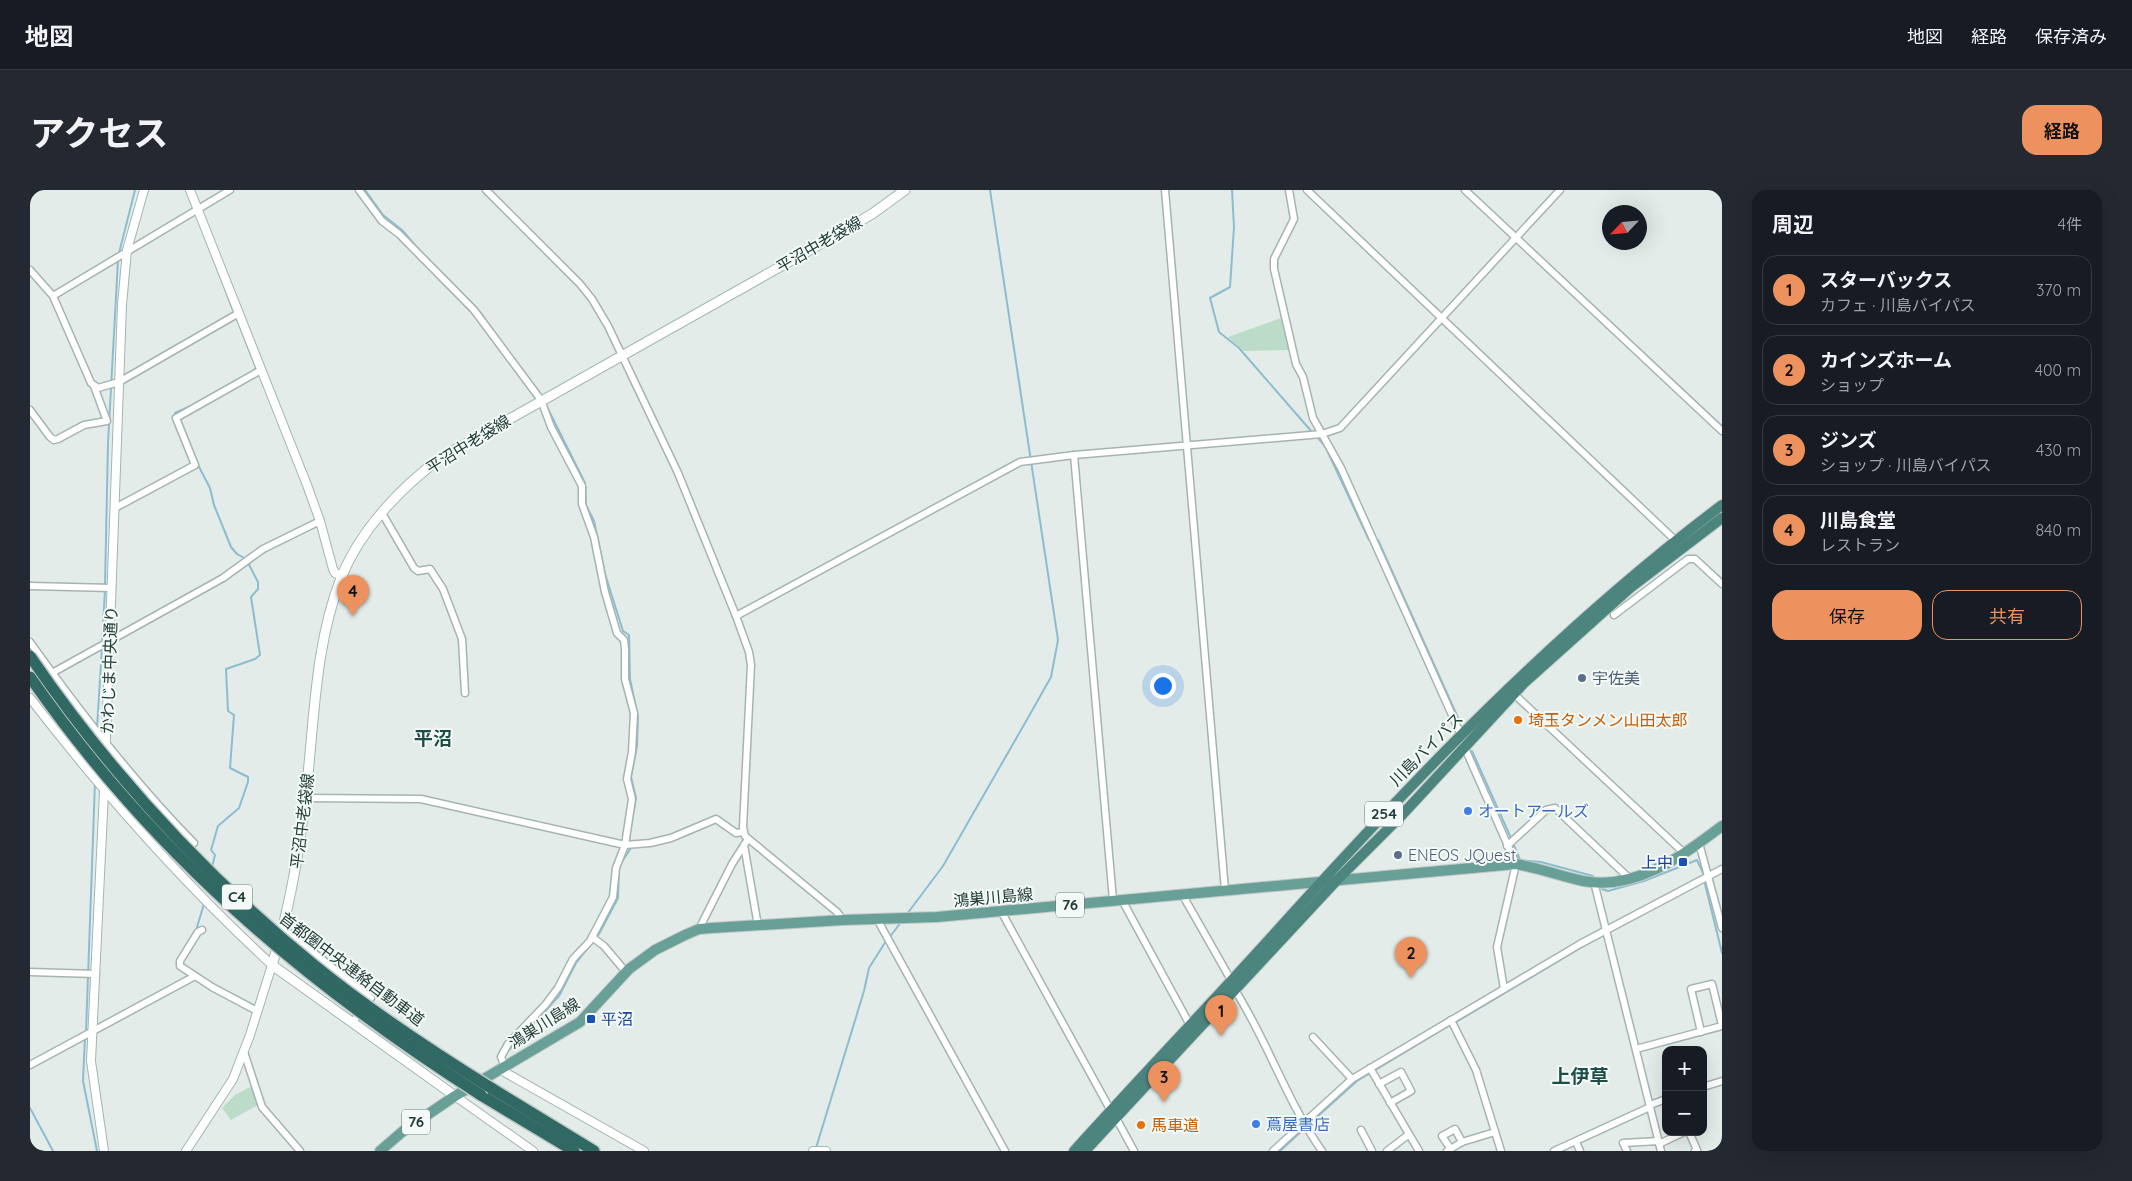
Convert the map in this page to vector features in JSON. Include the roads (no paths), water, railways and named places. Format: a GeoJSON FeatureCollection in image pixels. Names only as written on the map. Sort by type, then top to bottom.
{"type":"FeatureCollection","features":[{"type":"Feature","properties":{"kind":"highway","name":"川島バイパス"},"geometry":{"type":"LineString","coordinates":[[1085,1151],[1113,1114],[1190,1025],[1233,985],[1320,881],[1519,676],[1625,580],[1722,505]]}},
{"type":"Feature","properties":{"kind":"highway","name":"川島バイパス"},"geometry":{"type":"LineString","coordinates":[[1074,1151],[1113,1114],[1233,985],[1401,816],[1514,694],[1630,588],[1722,518]]}},
{"type":"Feature","properties":{"kind":"highway","name":"首都圏中央連絡自動車道"},"geometry":{"type":"LineString","coordinates":[[30,656],[68,710],[122,778],[192,854],[250,910],[315,966],[486,1092],[594,1151]]}},
{"type":"Feature","properties":{"kind":"highway","name":"首都圏中央連絡自動車道"},"geometry":{"type":"LineString","coordinates":[[30,677],[69,730],[116,787],[183,860],[242,918],[351,1007],[486,1092],[574,1151]]}},
{"type":"Feature","properties":{"kind":"highway"},"geometry":{"type":"LineString","coordinates":[[558,1130],[602,1151]]}},
{"type":"Feature","properties":{"kind":"main road","name":"平沼中老袋線"},"geometry":{"type":"LineString","coordinates":[[272,965],[284,929],[296,877],[321,654],[327,621],[342,576],[369,530],[382,513],[414,479],[442,457],[864,218],[906,190]]}},
{"type":"Feature","properties":{"kind":"main road","name":"鴻巣川島線"},"geometry":{"type":"LineString","coordinates":[[380,1151],[402,1132],[455,1096],[580,1022],[626,972],[655,950],[698,929],[1001,912],[1516,864],[1594,882],[1630,879],[1658,869],[1722,826]]}},
{"type":"Feature","properties":{"kind":"main road"},"geometry":{"type":"LineString","coordinates":[[272,965],[455,1096]]}},
{"type":"Feature","properties":{"kind":"street","name":"かわじま中央通り"},"geometry":{"type":"LineString","coordinates":[[104,1151],[92,1074],[115,508],[114,383],[127,250],[144,190]]}},
{"type":"Feature","properties":{"kind":"street"},"geometry":{"type":"LineString","coordinates":[[190,190],[320,520],[333,569],[335,573],[342,576]]}},
{"type":"Feature","properties":{"kind":"street"},"geometry":{"type":"LineString","coordinates":[[53,296],[230,190]]}},
{"type":"Feature","properties":{"kind":"street"},"geometry":{"type":"LineString","coordinates":[[359,190],[382,221],[399,234],[474,310],[541,400],[551,427],[582,486],[582,504],[594,537],[605,592],[617,633],[624,640],[625,679],[634,712],[632,752],[626,779],[632,799],[625,845],[616,868],[614,897],[594,938],[573,959],[558,988],[546,1004],[508,1044],[502,1057],[502,1067],[644,1151]]}},
{"type":"Feature","properties":{"kind":"street"},"geometry":{"type":"LineString","coordinates":[[486,190],[584,288],[608,326],[678,473],[736,616],[749,652],[751,665],[744,832],[758,926]]}},
{"type":"Feature","properties":{"kind":"street"},"geometry":{"type":"LineString","coordinates":[[1164,190],[1225,890]]}},
{"type":"Feature","properties":{"kind":"street"},"geometry":{"type":"LineString","coordinates":[[1289,190],[1294,219],[1274,259],[1274,269],[1296,364],[1303,378],[1313,418],[1340,468],[1461,735]]}},
{"type":"Feature","properties":{"kind":"street"},"geometry":{"type":"LineString","coordinates":[[1307,190],[1676,540]]}},
{"type":"Feature","properties":{"kind":"street"},"geometry":{"type":"LineString","coordinates":[[1465,190],[1722,431]]}},
{"type":"Feature","properties":{"kind":"street"},"geometry":{"type":"LineString","coordinates":[[736,616],[1013,465],[1028,460],[1322,434],[1340,428],[1560,190]]}},
{"type":"Feature","properties":{"kind":"street"},"geometry":{"type":"LineString","coordinates":[[30,270],[53,296],[94,386],[106,421],[84,425],[54,440],[30,410]]}},
{"type":"Feature","properties":{"kind":"street"},"geometry":{"type":"LineString","coordinates":[[94,386],[102,388],[114,383],[239,314]]}},
{"type":"Feature","properties":{"kind":"street"},"geometry":{"type":"LineString","coordinates":[[115,508],[195,465],[176,418],[261,370]]}},
{"type":"Feature","properties":{"kind":"street"},"geometry":{"type":"LineString","coordinates":[[1074,455],[1118,900],[1190,1025]]}},
{"type":"Feature","properties":{"kind":"street"},"geometry":{"type":"LineString","coordinates":[[382,513],[414,568],[418,571],[430,569],[443,589],[462,639],[465,694]]}},
{"type":"Feature","properties":{"kind":"street"},"geometry":{"type":"LineString","coordinates":[[52,673],[223,578],[263,549],[320,520]]}},
{"type":"Feature","properties":{"kind":"street"},"geometry":{"type":"LineString","coordinates":[[1614,615],[1688,559],[1695,559],[1722,584]]}},
{"type":"Feature","properties":{"kind":"street"},"geometry":{"type":"LineString","coordinates":[[30,586],[112,588]]}},
{"type":"Feature","properties":{"kind":"street"},"geometry":{"type":"LineString","coordinates":[[30,642],[52,673],[153,800],[194,843],[170,863]]}},
{"type":"Feature","properties":{"kind":"street"},"geometry":{"type":"LineString","coordinates":[[1514,694],[1684,853]]}},
{"type":"Feature","properties":{"kind":"street"},"geometry":{"type":"LineString","coordinates":[[30,698],[104,792],[170,863],[272,965],[244,1052],[233,1079],[186,1151]]}},
{"type":"Feature","properties":{"kind":"street"},"geometry":{"type":"LineString","coordinates":[[1464,746],[1516,864],[1497,947],[1504,989]]}},
{"type":"Feature","properties":{"kind":"street"},"geometry":{"type":"LineString","coordinates":[[306,798],[421,799],[625,845],[650,843],[671,838],[716,819],[736,833],[744,832]]}},
{"type":"Feature","properties":{"kind":"street"},"geometry":{"type":"LineString","coordinates":[[1507,846],[1546,810],[1554,808],[1630,879]]}},
{"type":"Feature","properties":{"kind":"street"},"geometry":{"type":"LineString","coordinates":[[746,842],[837,912],[843,920]]}},
{"type":"Feature","properties":{"kind":"street"},"geometry":{"type":"LineString","coordinates":[[698,929],[746,842]]}},
{"type":"Feature","properties":{"kind":"street"},"geometry":{"type":"LineString","coordinates":[[1699,843],[1722,928]]}},
{"type":"Feature","properties":{"kind":"street"},"geometry":{"type":"LineString","coordinates":[[1273,1151],[1352,1078],[1606,929],[1722,869]]}},
{"type":"Feature","properties":{"kind":"street"},"geometry":{"type":"LineString","coordinates":[[1594,882],[1660,1145]]}},
{"type":"Feature","properties":{"kind":"street"},"geometry":{"type":"LineString","coordinates":[[1182,894],[1273,1059],[1303,1124],[1322,1151]]}},
{"type":"Feature","properties":{"kind":"street"},"geometry":{"type":"LineString","coordinates":[[1001,912],[1134,1151]]}},
{"type":"Feature","properties":{"kind":"street"},"geometry":{"type":"LineString","coordinates":[[877,919],[1005,1151]]}},
{"type":"Feature","properties":{"kind":"street"},"geometry":{"type":"LineString","coordinates":[[284,929],[371,998],[352,1024]]}},
{"type":"Feature","properties":{"kind":"street"},"geometry":{"type":"LineString","coordinates":[[202,930],[190,944],[179,964],[194,976],[242,1005],[257,1011]]}},
{"type":"Feature","properties":{"kind":"street"},"geometry":{"type":"LineString","coordinates":[[594,938],[626,972]]}},
{"type":"Feature","properties":{"kind":"street"},"geometry":{"type":"LineString","coordinates":[[30,972],[96,974]]}},
{"type":"Feature","properties":{"kind":"street"},"geometry":{"type":"LineString","coordinates":[[30,1065],[194,976]]}},
{"type":"Feature","properties":{"kind":"street"},"geometry":{"type":"LineString","coordinates":[[1636,1049],[1701,1032],[1722,1026],[1712,984],[1691,990],[1701,1032]]}},
{"type":"Feature","properties":{"kind":"street"},"geometry":{"type":"LineString","coordinates":[[1451,1020],[1476,1070],[1501,1151]]}},
{"type":"Feature","properties":{"kind":"street"},"geometry":{"type":"LineString","coordinates":[[1313,1037],[1352,1078]]}},
{"type":"Feature","properties":{"kind":"street"},"geometry":{"type":"LineString","coordinates":[[244,1052],[262,1107],[300,1151]]}},
{"type":"Feature","properties":{"kind":"street"},"geometry":{"type":"LineString","coordinates":[[1370,1068],[1419,1151]]}},
{"type":"Feature","properties":{"kind":"street"},"geometry":{"type":"LineString","coordinates":[[1379,1084],[1401,1072],[1412,1091],[1390,1103]]}},
{"type":"Feature","properties":{"kind":"street"},"geometry":{"type":"LineString","coordinates":[[1707,1086],[1722,1081]]}},
{"type":"Feature","properties":{"kind":"street"},"geometry":{"type":"LineString","coordinates":[[455,1096],[534,1151]]}},
{"type":"Feature","properties":{"kind":"street"},"geometry":{"type":"LineString","coordinates":[[1554,1151],[1662,1102]]}},
{"type":"Feature","properties":{"kind":"street"},"geometry":{"type":"LineString","coordinates":[[1462,1142],[1455,1129],[1442,1136],[1448,1150],[1462,1142],[1495,1132]]}},
{"type":"Feature","properties":{"kind":"street"},"geometry":{"type":"LineString","coordinates":[[1361,1130],[1372,1151]]}},
{"type":"Feature","properties":{"kind":"street"},"geometry":{"type":"LineString","coordinates":[[1387,1151],[1408,1135]]}},
{"type":"Feature","properties":{"kind":"street"},"geometry":{"type":"LineString","coordinates":[[1627,1151],[1623,1143],[1660,1145],[1677,1136]]}},
{"type":"Feature","properties":{"kind":"street"},"geometry":{"type":"LineString","coordinates":[[1691,1136],[1698,1150],[1695,1151]]}},
{"type":"Feature","properties":{"kind":"street"},"geometry":{"type":"LineString","coordinates":[[1576,1142],[1580,1151]]}},
{"type":"Feature","properties":{"kind":"street"},"geometry":{"type":"LineString","coordinates":[[813,1151],[826,1151]]}},
{"type":"Feature","properties":{"kind":"waterway"},"geometry":{"type":"LineString","coordinates":[[119,253],[135,190]]}},
{"type":"Feature","properties":{"kind":"waterway"},"geometry":{"type":"LineString","coordinates":[[186,190],[194,210]]}},
{"type":"Feature","properties":{"kind":"waterway"},"geometry":{"type":"LineString","coordinates":[[365,190],[383,215],[402,230],[420,251]]}},
{"type":"Feature","properties":{"kind":"waterway"},"geometry":{"type":"LineString","coordinates":[[907,914],[943,866],[1051,677],[1058,640],[990,190]]}},
{"type":"Feature","properties":{"kind":"waterway"},"geometry":{"type":"LineString","coordinates":[[1232,190],[1234,227],[1230,287],[1210,298],[1219,332],[1239,348],[1312,432]]}},
{"type":"Feature","properties":{"kind":"waterway"},"geometry":{"type":"LineString","coordinates":[[209,247],[234,313]]}},
{"type":"Feature","properties":{"kind":"waterway"},"geometry":{"type":"LineString","coordinates":[[105,585],[108,443],[118,260]]}},
{"type":"Feature","properties":{"kind":"waterway"},"geometry":{"type":"LineString","coordinates":[[443,274],[481,313],[491,328]]}},
{"type":"Feature","properties":{"kind":"waterway"},"geometry":{"type":"LineString","coordinates":[[236,317],[256,368],[254,370]]}},
{"type":"Feature","properties":{"kind":"waterway"},"geometry":{"type":"LineString","coordinates":[[196,403],[242,377]]}},
{"type":"Feature","properties":{"kind":"waterway"},"geometry":{"type":"LineString","coordinates":[[546,405],[585,483],[586,505],[594,521],[605,574],[623,631],[629,635],[630,679],[638,717],[637,746],[631,777],[636,798],[629,838],[631,848],[621,863]]}},
{"type":"Feature","properties":{"kind":"waterway"},"geometry":{"type":"LineString","coordinates":[[176,415],[175,413],[191,406]]}},
{"type":"Feature","properties":{"kind":"waterway"},"geometry":{"type":"LineString","coordinates":[[1317,437],[1325,446],[1369,540],[1371,540]]}},
{"type":"Feature","properties":{"kind":"waterway"},"geometry":{"type":"LineString","coordinates":[[197,463],[210,488],[214,505],[231,547],[237,554],[246,559],[258,582],[258,589],[251,597],[260,655],[255,659],[226,669],[228,711],[234,715],[230,768],[248,777],[248,782],[239,808],[218,826],[211,850],[215,855],[212,867]]}},
{"type":"Feature","properties":{"kind":"waterway"},"geometry":{"type":"LineString","coordinates":[[1376,540],[1378,540],[1459,720]]}},
{"type":"Feature","properties":{"kind":"waterway"},"geometry":{"type":"LineString","coordinates":[[102,643],[105,590]]}},
{"type":"Feature","properties":{"kind":"waterway"},"geometry":{"type":"LineString","coordinates":[[97,728],[102,647]]}},
{"type":"Feature","properties":{"kind":"waterway"},"geometry":{"type":"LineString","coordinates":[[1472,751],[1511,838]]}},
{"type":"Feature","properties":{"kind":"waterway"},"geometry":{"type":"LineString","coordinates":[[86,1032],[95,782]]}},
{"type":"Feature","properties":{"kind":"waterway"},"geometry":{"type":"LineString","coordinates":[[1513,843],[1520,860],[1541,862],[1593,876]]}},
{"type":"Feature","properties":{"kind":"waterway"},"geometry":{"type":"LineString","coordinates":[[1602,889],[1608,891],[1644,881],[1697,860],[1704,875]]}},
{"type":"Feature","properties":{"kind":"waterway"},"geometry":{"type":"LineString","coordinates":[[507,1052],[559,996],[576,963],[599,934],[618,898],[619,867]]}},
{"type":"Feature","properties":{"kind":"waterway"},"geometry":{"type":"LineString","coordinates":[[1704,880],[1722,953]]}},
{"type":"Feature","properties":{"kind":"waterway"},"geometry":{"type":"LineString","coordinates":[[199,930],[197,927],[204,904]]}},
{"type":"Feature","properties":{"kind":"waterway"},"geometry":{"type":"LineString","coordinates":[[889,938],[901,922]]}},
{"type":"Feature","properties":{"kind":"waterway"},"geometry":{"type":"LineString","coordinates":[[816,1148],[864,991],[869,968],[886,941]]}},
{"type":"Feature","properties":{"kind":"waterway"},"geometry":{"type":"LineString","coordinates":[[1456,1022],[1592,941]]}},
{"type":"Feature","properties":{"kind":"waterway"},"geometry":{"type":"LineString","coordinates":[[1308,1125],[1357,1081],[1450,1025]]}},
{"type":"Feature","properties":{"kind":"waterway"},"geometry":{"type":"LineString","coordinates":[[85,1037],[83,1081],[97,1151]]}},
{"type":"Feature","properties":{"kind":"waterway"},"geometry":{"type":"LineString","coordinates":[[30,1108],[53,1151]]}},
{"type":"Feature","properties":{"kind":"waterway"},"geometry":{"type":"LineString","coordinates":[[1280,1151],[1304,1129]]}},
{"type":"Feature","properties":{"kind":"place","name":"川島食堂"},"geometry":{"type":"Point","coordinates":[353,616]}},
{"type":"Feature","properties":{"kind":"place","name":"宇佐美"},"geometry":{"type":"Point","coordinates":[1582,678]}},
{"type":"Feature","properties":{"kind":"place","name":"埼玉タンメン山田太郎"},"geometry":{"type":"Point","coordinates":[1518,720]}},
{"type":"Feature","properties":{"kind":"place","name":"オートアールズ"},"geometry":{"type":"Point","coordinates":[1468,811]}},
{"type":"Feature","properties":{"kind":"place","name":"ENEOS JQuest"},"geometry":{"type":"Point","coordinates":[1398,855]}},
{"type":"Feature","properties":{"kind":"place","name":"上中"},"geometry":{"type":"Point","coordinates":[1683,862]}},
{"type":"Feature","properties":{"kind":"place","name":"カインズホーム"},"geometry":{"type":"Point","coordinates":[1411,978]}},
{"type":"Feature","properties":{"kind":"place","name":"平沼"},"geometry":{"type":"Point","coordinates":[591,1019]}},
{"type":"Feature","properties":{"kind":"place","name":"スターバックス"},"geometry":{"type":"Point","coordinates":[1221,1036]}},
{"type":"Feature","properties":{"kind":"place","name":"ジンズ"},"geometry":{"type":"Point","coordinates":[1164,1102]}},
{"type":"Feature","properties":{"kind":"place","name":"蔦屋書店"},"geometry":{"type":"Point","coordinates":[1256,1124]}},
{"type":"Feature","properties":{"kind":"place","name":"馬車道"},"geometry":{"type":"Point","coordinates":[1141,1125]}},
{"type":"Feature","properties":{"kind":"district","name":"平沼"},"geometry":{"type":"Point","coordinates":[433,738]}},
{"type":"Feature","properties":{"kind":"district","name":"上伊草"},"geometry":{"type":"Point","coordinates":[1580,1076]}}]}
